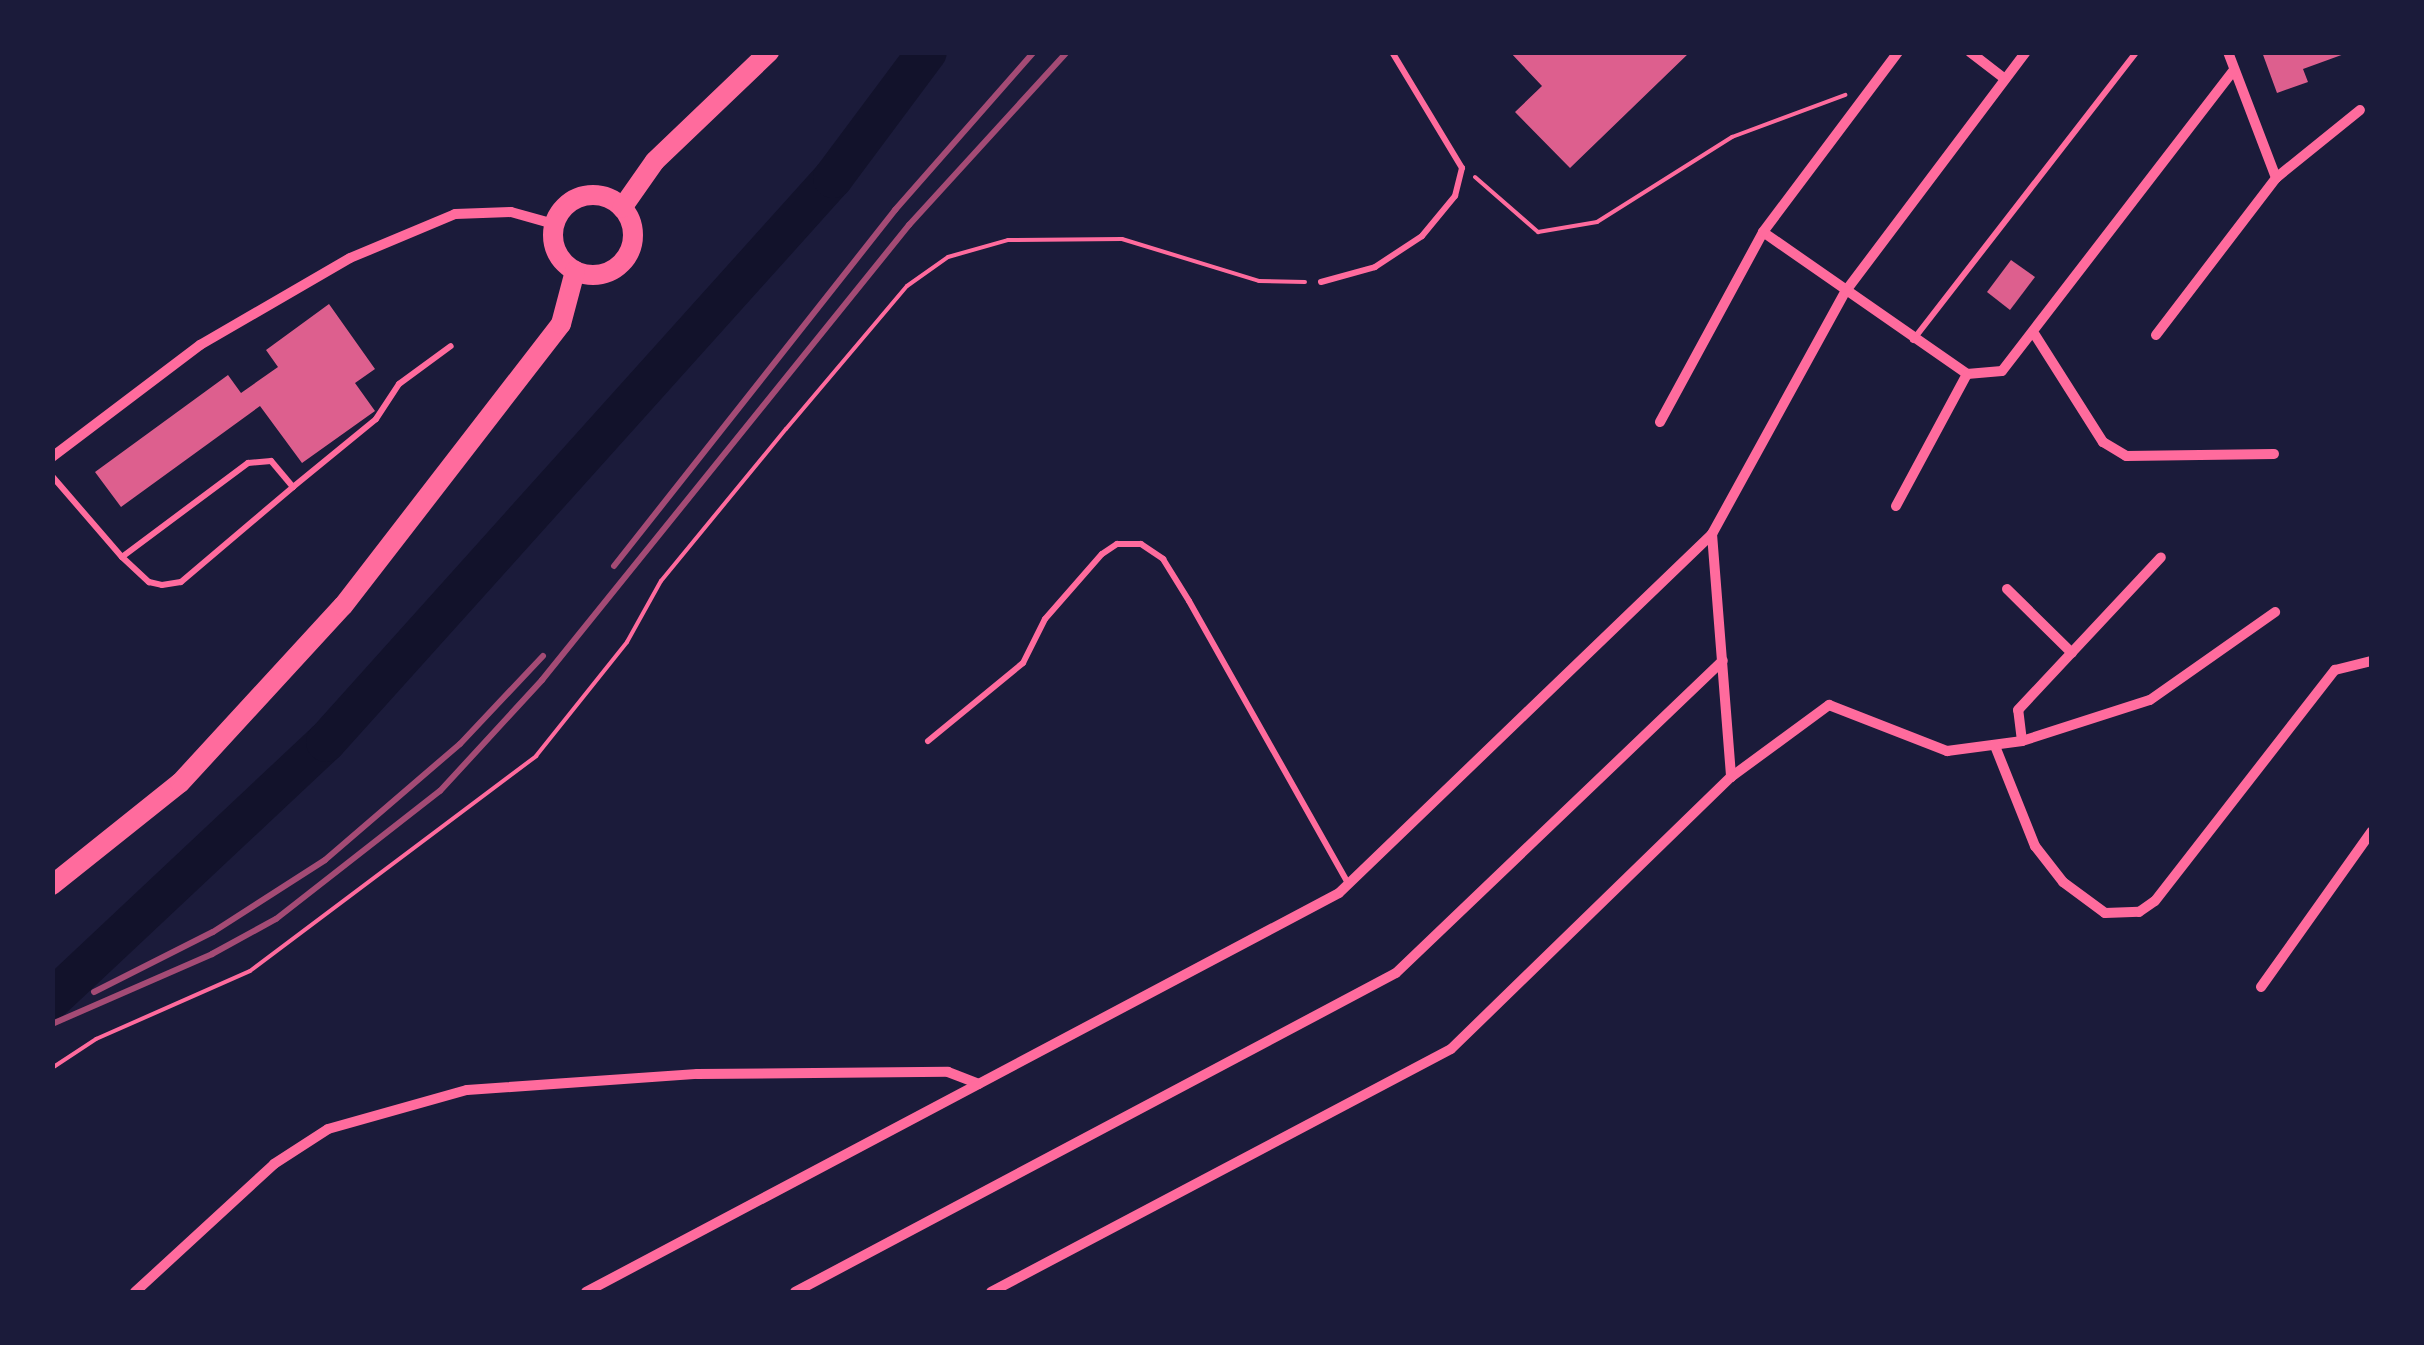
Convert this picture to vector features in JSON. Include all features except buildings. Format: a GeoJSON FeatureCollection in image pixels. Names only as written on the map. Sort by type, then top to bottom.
{"type":"FeatureCollection","features":[{"type":"Feature","properties":{"kind":"main road"},"geometry":{"type":"LineString","coordinates":[[622,208],[655,161],[769,52]]}},
{"type":"Feature","properties":{"kind":"main road"},"geometry":{"type":"LineString","coordinates":[[580,198],[608,198],[622,208],[633,237],[622,263],[596,275],[575,271],[556,251],[554,224],[580,198]]}},
{"type":"Feature","properties":{"kind":"main road"},"geometry":{"type":"LineString","coordinates":[[52,885],[180,783],[344,606],[560,324],[575,271]]}},
{"type":"Feature","properties":{"kind":"street"},"geometry":{"type":"LineString","coordinates":[[1660,422],[1764,232],[1898,52]]}},
{"type":"Feature","properties":{"kind":"street"},"geometry":{"type":"LineString","coordinates":[[1970,52],[2006,79]]}},
{"type":"Feature","properties":{"kind":"street"},"geometry":{"type":"LineString","coordinates":[[586,1292],[1349,884],[1712,534],[1845,292],[2026,52]]}},
{"type":"Feature","properties":{"kind":"street"},"geometry":{"type":"LineString","coordinates":[[2228,52],[2276,178]]}},
{"type":"Feature","properties":{"kind":"street"},"geometry":{"type":"LineString","coordinates":[[1764,232],[1912,341],[1967,374],[2002,371],[2036,335],[2234,70]]}},
{"type":"Feature","properties":{"kind":"street"},"geometry":{"type":"LineString","coordinates":[[2156,336],[2276,178],[2360,110]]}},
{"type":"Feature","properties":{"kind":"street"},"geometry":{"type":"LineString","coordinates":[[52,457],[200,344],[350,258],[455,214],[510,212],[554,224]]}},
{"type":"Feature","properties":{"kind":"street"},"geometry":{"type":"LineString","coordinates":[[2036,335],[2103,442],[2126,456],[2274,454]]}},
{"type":"Feature","properties":{"kind":"street"},"geometry":{"type":"LineString","coordinates":[[1896,506],[1967,374]]}},
{"type":"Feature","properties":{"kind":"street"},"geometry":{"type":"LineString","coordinates":[[1712,534],[1731,776]]}},
{"type":"Feature","properties":{"kind":"street"},"geometry":{"type":"LineString","coordinates":[[2022,741],[2018,710],[2161,557]]}},
{"type":"Feature","properties":{"kind":"street"},"geometry":{"type":"LineString","coordinates":[[2007,590],[2072,653]]}},
{"type":"Feature","properties":{"kind":"street"},"geometry":{"type":"LineString","coordinates":[[991,1292],[1452,1049],[1731,776],[1829,705],[1947,751],[2022,741],[2150,700],[2274,612]]}},
{"type":"Feature","properties":{"kind":"street"},"geometry":{"type":"LineString","coordinates":[[1995,746],[2035,846],[2063,882],[2105,913],[2139,912],[2156,901],[2335,670],[2372,661]]}},
{"type":"Feature","properties":{"kind":"street"},"geometry":{"type":"LineString","coordinates":[[794,1292],[1396,974],[1723,662]]}},
{"type":"Feature","properties":{"kind":"street"},"geometry":{"type":"LineString","coordinates":[[2261,987],[2372,831]]}},
{"type":"Feature","properties":{"kind":"street"},"geometry":{"type":"LineString","coordinates":[[135,1292],[274,1164],[328,1129],[468,1090],[697,1074],[948,1072],[979,1084]]}},
{"type":"Feature","properties":{"kind":"lane"},"geometry":{"type":"LineString","coordinates":[[1321,282],[1375,267],[1422,236],[1455,196],[1462,168],[1392,52]]}},
{"type":"Feature","properties":{"kind":"lane"},"geometry":{"type":"LineString","coordinates":[[1912,341],[2136,52]]}},
{"type":"Feature","properties":{"kind":"lane"},"geometry":{"type":"LineString","coordinates":[[52,476],[148,582],[181,582],[376,419],[399,384],[451,346]]}},
{"type":"Feature","properties":{"kind":"lane"},"geometry":{"type":"LineString","coordinates":[[122,557],[248,463],[271,461],[293,487]]}},
{"type":"Feature","properties":{"kind":"lane"},"geometry":{"type":"LineString","coordinates":[[928,741],[1023,663],[1045,619],[1102,554],[1117,544],[1141,544],[1163,559],[1189,601],[1349,884]]}},
{"type":"Feature","properties":{"kind":"path"},"geometry":{"type":"LineString","coordinates":[[1462,168],[1538,232],[1597,222],[1732,137],[1873,86]]}},
{"type":"Feature","properties":{"kind":"path"},"geometry":{"type":"LineString","coordinates":[[52,1068],[96,1039],[250,971],[536,756],[617,656],[661,581],[773,444],[907,286],[948,256],[1008,240],[1104,238],[1198,259],[1259,281],[1321,282]]}},
{"type":"Feature","properties":{"kind":"waterway"},"geometry":{"type":"LineString","coordinates":[[52,999],[326,742],[833,178],[927,52]]}},
{"type":"Feature","properties":{"kind":"railway"},"geometry":{"type":"LineString","coordinates":[[614,566],[895,210],[1034,52]]}},
{"type":"Feature","properties":{"kind":"railway"},"geometry":{"type":"LineString","coordinates":[[52,1024],[212,954],[276,919],[440,791],[542,680],[909,225],[1067,52]]}},
{"type":"Feature","properties":{"kind":"railway"},"geometry":{"type":"LineString","coordinates":[[94,992],[213,932],[325,860],[460,744],[543,656]]}}]}
